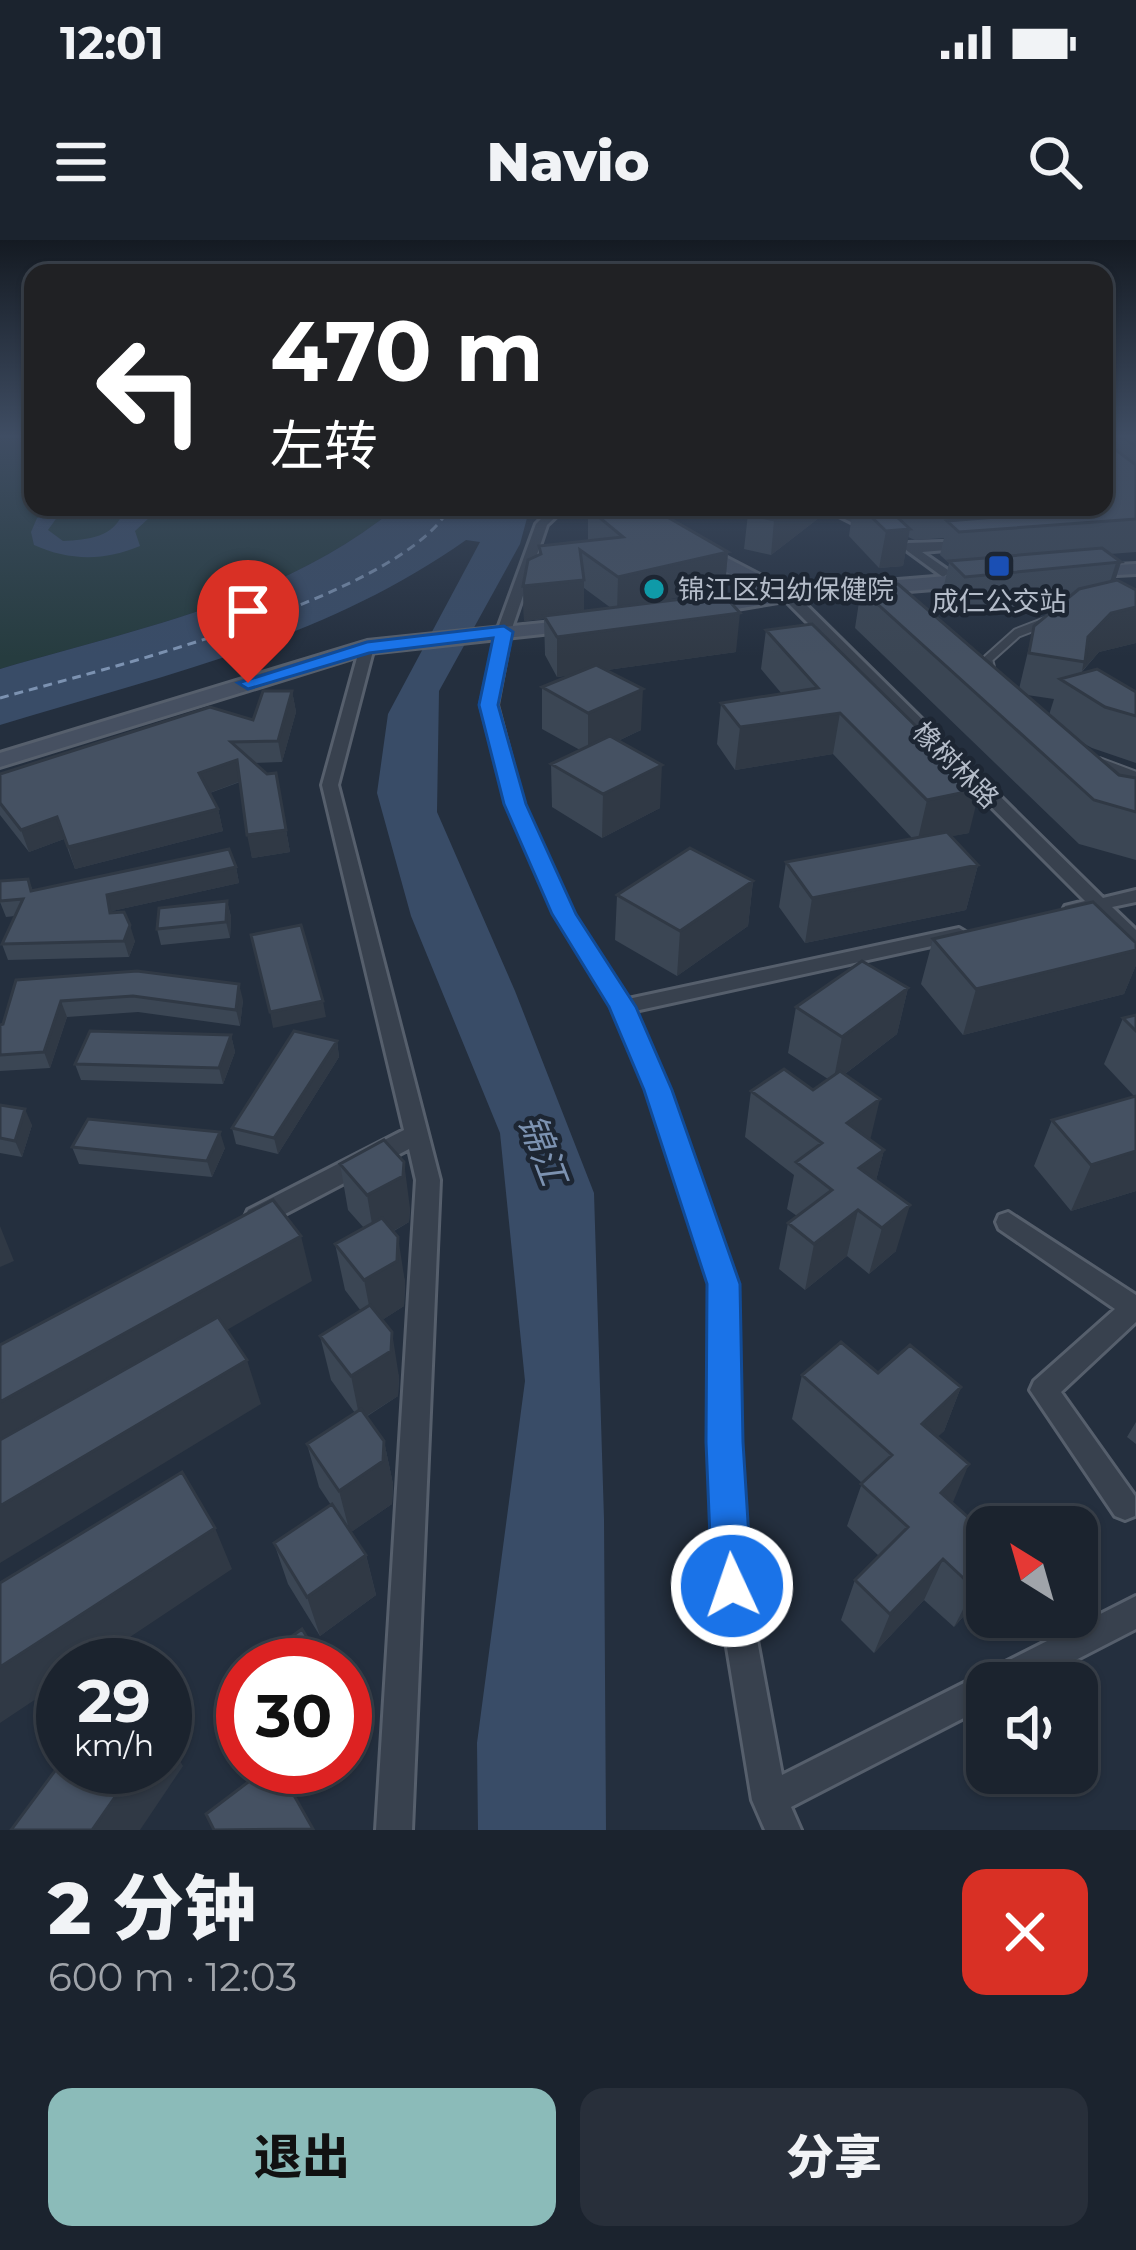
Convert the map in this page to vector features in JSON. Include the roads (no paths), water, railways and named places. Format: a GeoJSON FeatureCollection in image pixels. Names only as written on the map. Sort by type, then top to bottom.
{"type":"FeatureCollection","features":[{"type":"Feature","properties":{"kind":"main road"},"geometry":{"type":"LineString","coordinates":[[634,516],[782,591],[1012,572],[943,573],[782,591],[682,612]]}},
{"type":"Feature","properties":{"kind":"main road"},"geometry":{"type":"LineString","coordinates":[[644,516],[782,591]]}},
{"type":"Feature","properties":{"kind":"main road"},"geometry":{"type":"LineString","coordinates":[[1136,565],[1110,578],[1057,569],[1136,565]]}},
{"type":"Feature","properties":{"kind":"main road"},"geometry":{"type":"LineString","coordinates":[[0,760],[367,647],[598,624]]}},
{"type":"Feature","properties":{"kind":"street"},"geometry":{"type":"LineString","coordinates":[[550,516],[542,524],[504,632],[488,705],[515,804],[564,914],[623,1007],[658,1090],[724,1284],[724,1442],[732,1586],[776,1815],[966,1701]]}},
{"type":"Feature","properties":{"kind":"street"},"geometry":{"type":"LineString","coordinates":[[847,516],[883,532]]}},
{"type":"Feature","properties":{"kind":"street"},"geometry":{"type":"LineString","coordinates":[[943,573],[905,545],[995,542]]}},
{"type":"Feature","properties":{"kind":"street","name":"橡树林路"},"geometry":{"type":"LineString","coordinates":[[782,591],[1136,941]]}},
{"type":"Feature","properties":{"kind":"street"},"geometry":{"type":"LineString","coordinates":[[367,647],[330,785],[428,1180],[394,1830]]}},
{"type":"Feature","properties":{"kind":"street"},"geometry":{"type":"LineString","coordinates":[[1051,914],[1136,896]]}},
{"type":"Feature","properties":{"kind":"street"},"geometry":{"type":"LineString","coordinates":[[623,1007],[983,929]]}},
{"type":"Feature","properties":{"kind":"street"},"geometry":{"type":"LineString","coordinates":[[231,1230],[419,1133]]}},
{"type":"Feature","properties":{"kind":"street"},"geometry":{"type":"LineString","coordinates":[[1008,1222],[1135,1307],[1044,1390],[1125,1506]]}},
{"type":"Feature","properties":{"kind":"street"},"geometry":{"type":"LineString","coordinates":[[1039,1662],[1136,1612]]}},
{"type":"Feature","properties":{"kind":"lane"},"geometry":{"type":"LineString","coordinates":[[994,681],[988,659],[1017,633],[1061,616]]}},
{"type":"Feature","properties":{"kind":"lane"},"geometry":{"type":"LineString","coordinates":[[1080,753],[1136,776]]}},
{"type":"Feature","properties":{"kind":"water"},"geometry":{"type":"Polygon","coordinates":[[[58,516],[48,530],[63,541],[107,532],[121,516],[153,516],[135,531],[140,546],[87,557],[34,545],[31,532],[37,518],[58,516]]]}},
{"type":"Feature","properties":{"kind":"water","name":"锦江"},"geometry":{"type":"Polygon","coordinates":[[[385,516],[528,516],[520,544],[439,691],[437,812],[515,991],[594,1193],[604,1519],[606,1830],[478,1830],[477,1743],[525,1381],[500,1133],[411,916],[377,793],[388,714],[480,542],[466,540],[412,575],[300,629],[182,671],[0,725],[0,669],[208,608],[307,566],[385,516]]]}},
{"type":"Feature","properties":{"kind":"place","name":"成仁公交站"},"geometry":{"type":"Point","coordinates":[999,566]}},
{"type":"Feature","properties":{"kind":"place","name":"锦江区妇幼保健院"},"geometry":{"type":"Point","coordinates":[654,589]}}]}
